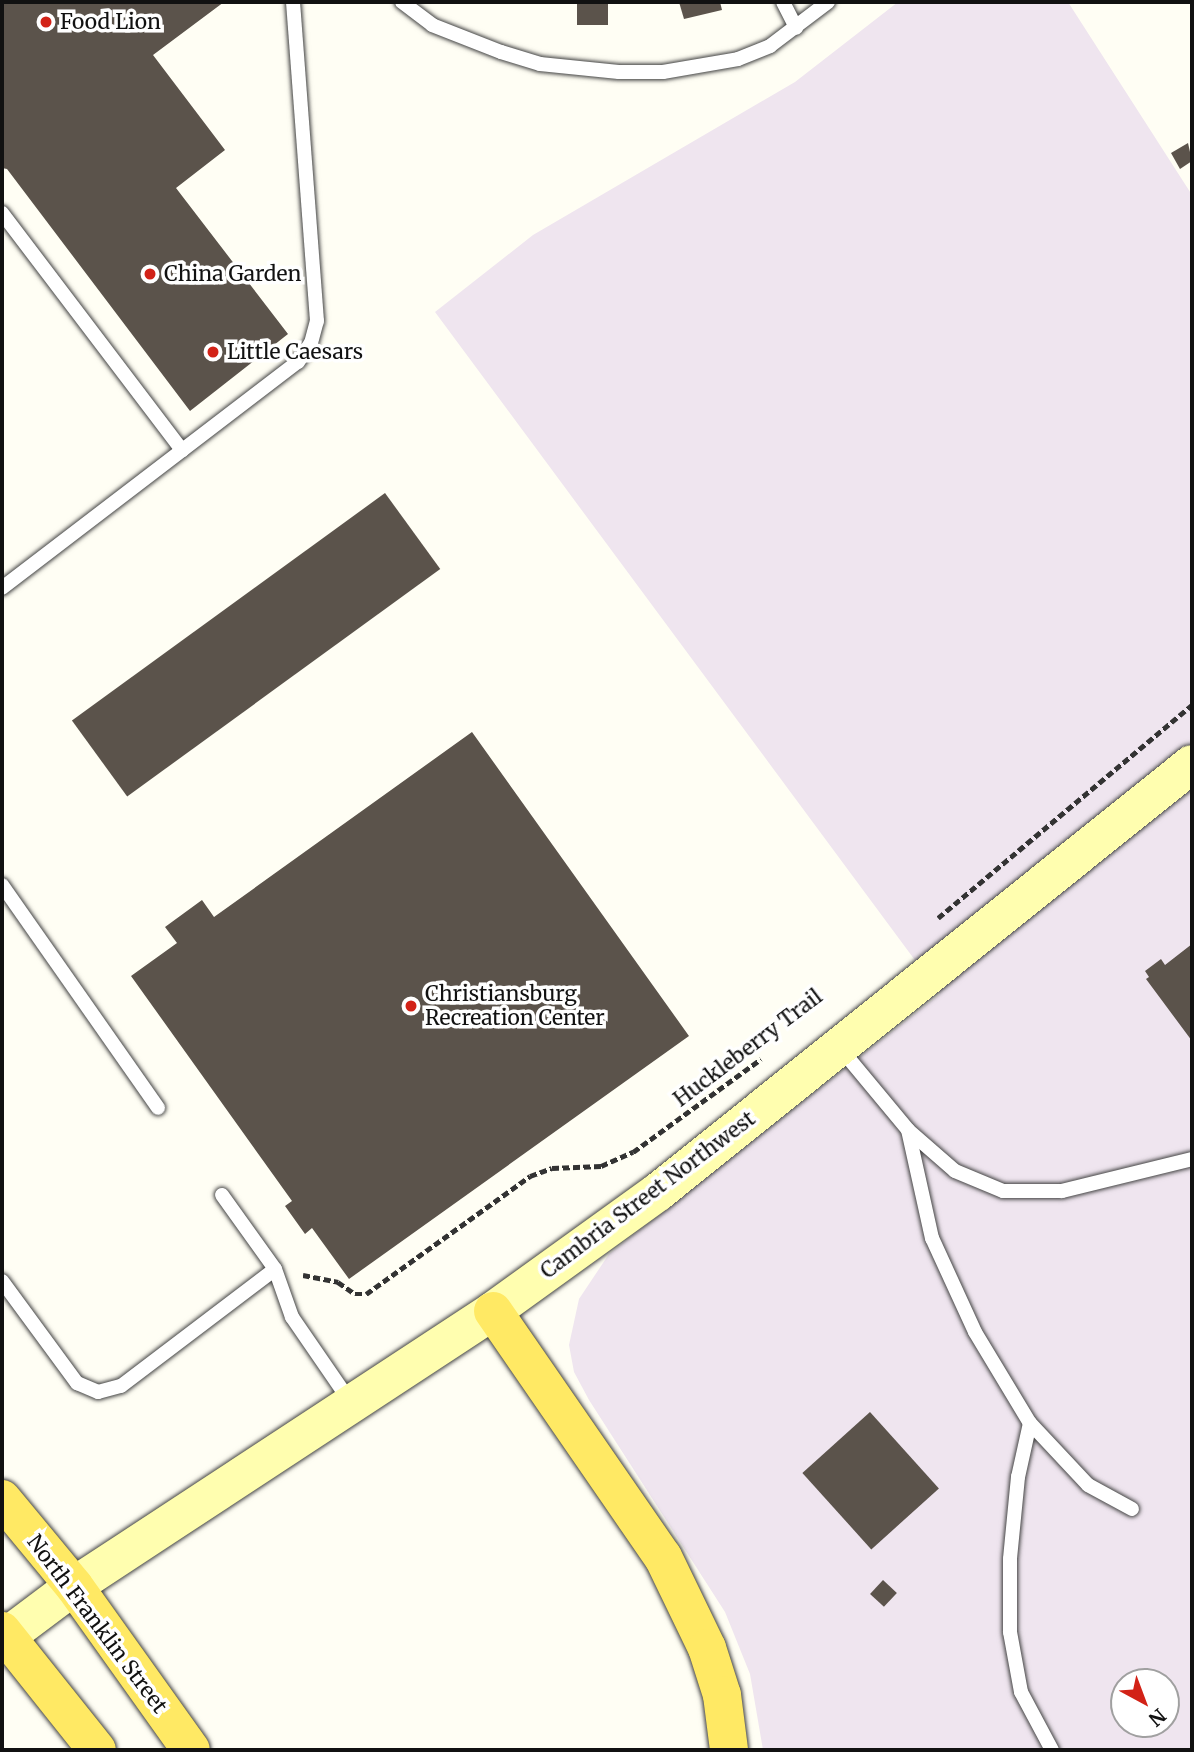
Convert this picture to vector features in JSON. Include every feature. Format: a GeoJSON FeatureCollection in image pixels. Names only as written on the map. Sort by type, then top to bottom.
{"type":"FeatureCollection","features":[{"type":"Feature","properties":{"kind":"main road"},"geometry":{"type":"LineString","coordinates":[[493,1311],[663,1557],[707,1648],[722,1696],[729,1750]]}},
{"type":"Feature","properties":{"kind":"main road","name":"North Franklin Street"},"geometry":{"type":"LineString","coordinates":[[2,1499],[74,1586],[191,1750]]}},
{"type":"Feature","properties":{"kind":"main road"},"geometry":{"type":"LineString","coordinates":[[3,1636],[97,1750]]}},
{"type":"Feature","properties":{"kind":"street","name":"Cambria Street Northwest"},"geometry":{"type":"LineString","coordinates":[[3,1636],[74,1586],[493,1311],[658,1192],[1192,764]]}},
{"type":"Feature","properties":{"kind":"lane"},"geometry":{"type":"LineString","coordinates":[[2,587],[299,362],[311,343],[317,321],[293,2]]}},
{"type":"Feature","properties":{"kind":"lane"},"geometry":{"type":"LineString","coordinates":[[402,2],[432,25],[501,52],[540,64],[595,71],[702,67],[738,59],[796,28],[828,2]]}},
{"type":"Feature","properties":{"kind":"lane"},"geometry":{"type":"LineString","coordinates":[[783,2],[796,28]]}},
{"type":"Feature","properties":{"kind":"lane"},"geometry":{"type":"LineString","coordinates":[[2,213],[182,450]]}},
{"type":"Feature","properties":{"kind":"lane"},"geometry":{"type":"LineString","coordinates":[[2,885],[158,1108]]}},
{"type":"Feature","properties":{"kind":"lane"},"geometry":{"type":"LineString","coordinates":[[839,1047],[908,1130],[955,1171],[1003,1191],[1062,1191],[1192,1160]]}},
{"type":"Feature","properties":{"kind":"lane"},"geometry":{"type":"LineString","coordinates":[[908,1130],[932,1238],[975,1332],[1030,1423],[1088,1485],[1132,1509]]}},
{"type":"Feature","properties":{"kind":"lane"},"geometry":{"type":"LineString","coordinates":[[222,1195],[275,1269],[292,1317],[352,1404]]}},
{"type":"Feature","properties":{"kind":"lane"},"geometry":{"type":"LineString","coordinates":[[2,1281],[77,1382],[98,1392],[121,1385],[275,1269]]}},
{"type":"Feature","properties":{"kind":"lane"},"geometry":{"type":"LineString","coordinates":[[1030,1423],[1018,1477],[1010,1559],[1010,1632],[1021,1692],[1052,1750]]}},
{"type":"Feature","properties":{"kind":"path"},"geometry":{"type":"LineString","coordinates":[[936,919],[1192,705]]}},
{"type":"Feature","properties":{"kind":"path","name":"Huckleberry Trail"},"geometry":{"type":"LineString","coordinates":[[275,1269],[338,1282],[355,1294],[366,1294],[530,1176],[552,1168],[601,1166],[633,1152],[766,1055]]}},
{"type":"Feature","properties":{"kind":"shaded area"},"geometry":{"type":"Polygon","coordinates":[[[898,2],[1068,2],[1192,195],[1192,1750],[763,1750],[750,1674],[725,1612],[589,1400],[574,1372],[569,1345],[579,1299],[609,1254],[940,994],[435,312],[533,235],[795,82],[898,2]]]}},
{"type":"Feature","properties":{"kind":"building"},"geometry":{"type":"Polygon","coordinates":[[[2,2],[224,2],[153,55],[225,150],[176,188],[288,334],[190,411],[7,169],[2,168],[2,2]]]}},
{"type":"Feature","properties":{"kind":"building"},"geometry":{"type":"Polygon","coordinates":[[[577,2],[608,2],[608,25],[577,25],[577,2]]]}},
{"type":"Feature","properties":{"kind":"building"},"geometry":{"type":"Polygon","coordinates":[[[679,2],[720,2],[722,10],[684,19],[679,2]]]}},
{"type":"Feature","properties":{"kind":"building"},"geometry":{"type":"Polygon","coordinates":[[[1188,143],[1192,161],[1180,169],[1171,153],[1188,143]]]}},
{"type":"Feature","properties":{"kind":"building"},"geometry":{"type":"Polygon","coordinates":[[[385,493],[440,569],[127,797],[72,720],[385,493]]]}},
{"type":"Feature","properties":{"kind":"building","name":"Christiansburg Recreation Center"},"geometry":{"type":"Polygon","coordinates":[[[472,732],[689,1036],[349,1279],[312,1228],[305,1234],[285,1206],[292,1201],[131,976],[177,943],[165,927],[202,900],[214,917],[472,732]]]}},
{"type":"Feature","properties":{"kind":"building"},"geometry":{"type":"Polygon","coordinates":[[[1192,944],[1192,1041],[1146,979],[1149,977],[1145,971],[1161,959],[1165,965],[1192,944]]]}},
{"type":"Feature","properties":{"kind":"building"},"geometry":{"type":"Polygon","coordinates":[[[870,1412],[939,1489],[871,1549],[802,1473],[870,1412]]]}},
{"type":"Feature","properties":{"kind":"building"},"geometry":{"type":"Polygon","coordinates":[[[883,1580],[897,1593],[884,1607],[870,1594],[883,1580]]]}},
{"type":"Feature","properties":{"kind":"place","name":"Food Lion"},"geometry":{"type":"Point","coordinates":[46,22]}},
{"type":"Feature","properties":{"kind":"place","name":"China Garden"},"geometry":{"type":"Point","coordinates":[150,274]}},
{"type":"Feature","properties":{"kind":"place","name":"Little Caesars"},"geometry":{"type":"Point","coordinates":[213,352]}},
{"type":"Feature","properties":{"kind":"place","name":"Christiansburg Recreation Center"},"geometry":{"type":"Point","coordinates":[411,1006]}}]}
